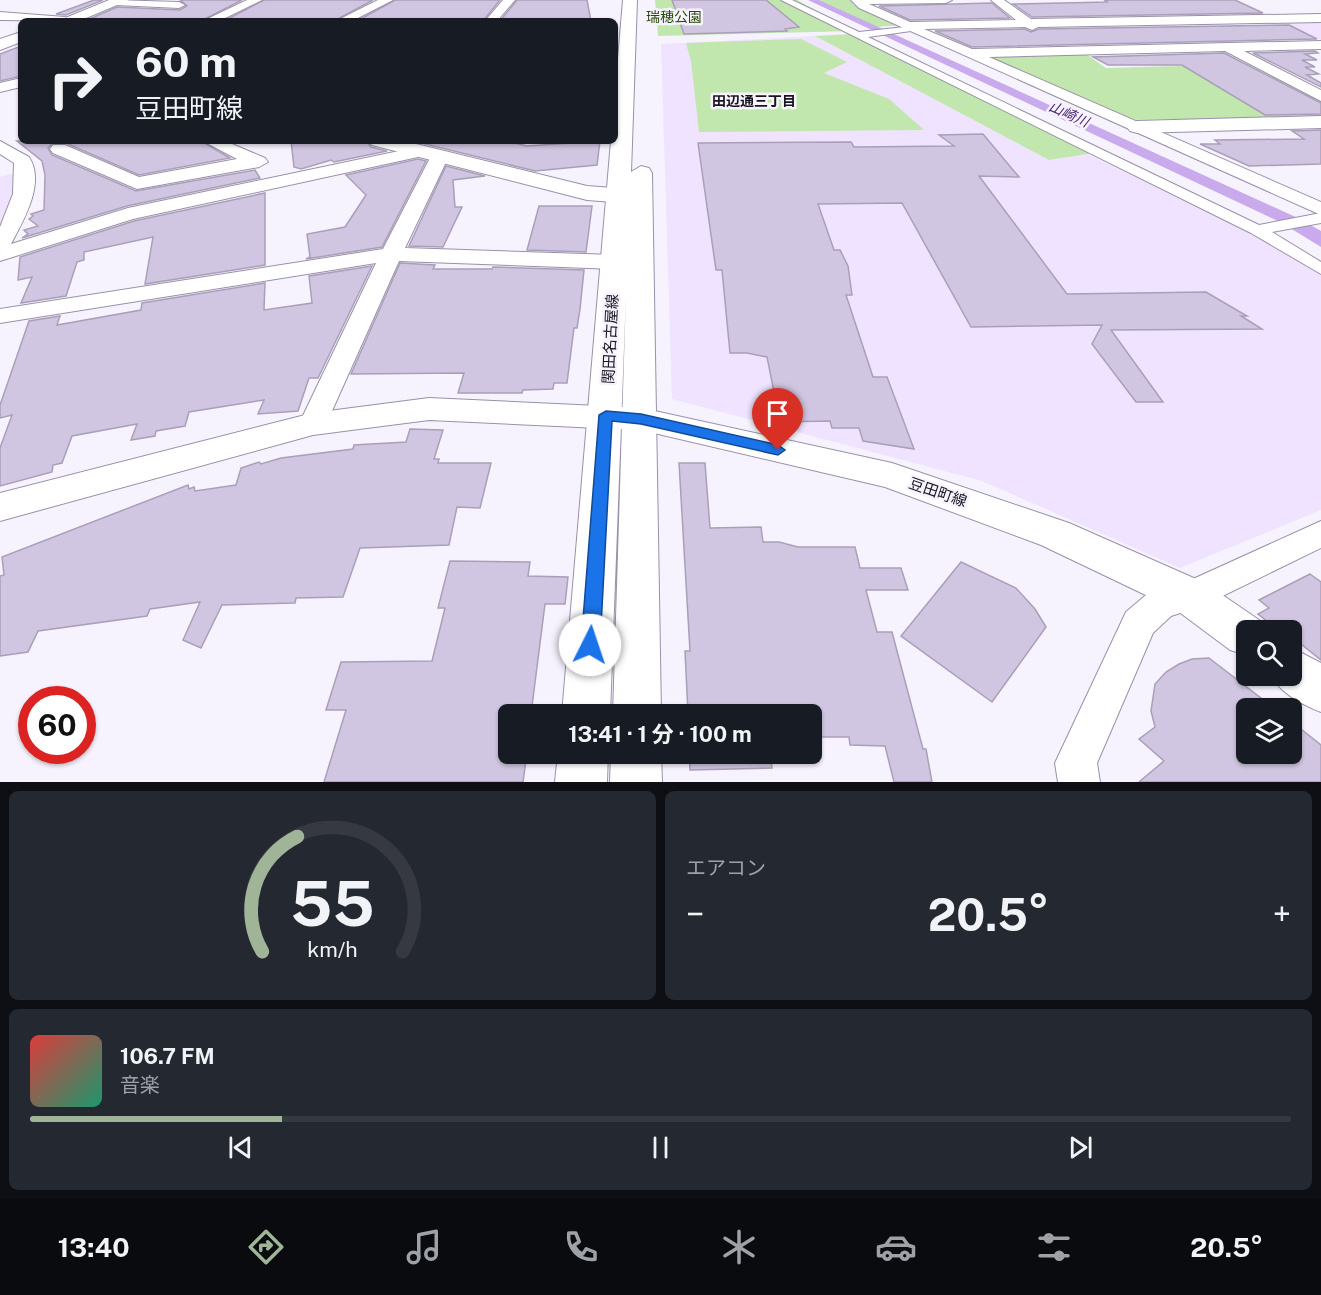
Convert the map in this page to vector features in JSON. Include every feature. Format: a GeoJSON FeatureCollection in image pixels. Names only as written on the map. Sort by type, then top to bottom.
{"type":"FeatureCollection","features":[{"type":"Feature","properties":{"kind":"main road","name":"関田名古屋線"},"geometry":{"type":"LineString","coordinates":[[587,704],[623,417],[629,197],[628,0]]}},
{"type":"Feature","properties":{"kind":"main road","name":"関田名古屋線"},"geometry":{"type":"LineString","coordinates":[[637,704],[615,262],[629,197],[644,0]]}},
{"type":"Feature","properties":{"kind":"main road"},"geometry":{"type":"LineString","coordinates":[[73,18],[119,1]]}},
{"type":"Feature","properties":{"kind":"main road"},"geometry":{"type":"LineString","coordinates":[[0,45],[18,38]]}},
{"type":"Feature","properties":{"kind":"main road"},"geometry":{"type":"LineString","coordinates":[[0,53],[18,56]]}},
{"type":"Feature","properties":{"kind":"main road"},"geometry":{"type":"LineString","coordinates":[[1137,127],[1321,122]]}},
{"type":"Feature","properties":{"kind":"main road"},"geometry":{"type":"LineString","coordinates":[[390,144],[587,193],[629,197]]}},
{"type":"Feature","properties":{"kind":"main road","name":"豆田町線"},"geometry":{"type":"LineString","coordinates":[[0,507],[313,424],[429,409],[623,417],[892,476],[1055,534],[1190,596],[1236,629]]}},
{"type":"Feature","properties":{"kind":"main road"},"geometry":{"type":"LineString","coordinates":[[1302,676],[1321,690]]}},
{"type":"Feature","properties":{"kind":"main road"},"geometry":{"type":"LineString","coordinates":[[581,782],[582,764]]}},
{"type":"Feature","properties":{"kind":"main road"},"geometry":{"type":"LineString","coordinates":[[636,764],[636,782]]}},
{"type":"Feature","properties":{"kind":"street"},"geometry":{"type":"LineString","coordinates":[[216,18],[256,0]]}},
{"type":"Feature","properties":{"kind":"street"},"geometry":{"type":"LineString","coordinates":[[348,18],[387,0]]}},
{"type":"Feature","properties":{"kind":"street"},"geometry":{"type":"LineString","coordinates":[[494,18],[509,0]]}},
{"type":"Feature","properties":{"kind":"street"},"geometry":{"type":"LineString","coordinates":[[785,0],[862,35],[1261,230],[1321,270]]}},
{"type":"Feature","properties":{"kind":"street"},"geometry":{"type":"LineString","coordinates":[[858,1],[946,0]]}},
{"type":"Feature","properties":{"kind":"street"},"geometry":{"type":"LineString","coordinates":[[997,0],[1069,50]]}},
{"type":"Feature","properties":{"kind":"street"},"geometry":{"type":"LineString","coordinates":[[119,1],[179,5]]}},
{"type":"Feature","properties":{"kind":"street"},"geometry":{"type":"LineString","coordinates":[[858,1],[906,27],[1321,209]]}},
{"type":"Feature","properties":{"kind":"street"},"geometry":{"type":"LineString","coordinates":[[1148,5],[1321,96]]}},
{"type":"Feature","properties":{"kind":"street"},"geometry":{"type":"LineString","coordinates":[[0,16],[26,18]]}},
{"type":"Feature","properties":{"kind":"street"},"geometry":{"type":"LineString","coordinates":[[862,35],[906,27],[1321,18]]}},
{"type":"Feature","properties":{"kind":"street"},"geometry":{"type":"LineString","coordinates":[[967,53],[1321,45]]}},
{"type":"Feature","properties":{"kind":"street"},"geometry":{"type":"LineString","coordinates":[[1291,81],[1321,80]]}},
{"type":"Feature","properties":{"kind":"street"},"geometry":{"type":"LineString","coordinates":[[0,88],[18,83]]}},
{"type":"Feature","properties":{"kind":"street"},"geometry":{"type":"LineString","coordinates":[[0,169],[72,144]]}},
{"type":"Feature","properties":{"kind":"street"},"geometry":{"type":"LineString","coordinates":[[218,144],[298,179]]}},
{"type":"Feature","properties":{"kind":"street"},"geometry":{"type":"LineString","coordinates":[[0,146],[23,161],[27,176],[19,211],[0,246]]}},
{"type":"Feature","properties":{"kind":"street"},"geometry":{"type":"LineString","coordinates":[[59,149],[137,183],[255,161]]}},
{"type":"Feature","properties":{"kind":"street"},"geometry":{"type":"LineString","coordinates":[[0,255],[128,214],[429,155]]}},
{"type":"Feature","properties":{"kind":"street"},"geometry":{"type":"LineString","coordinates":[[313,424],[391,254],[429,155]]}},
{"type":"Feature","properties":{"kind":"street"},"geometry":{"type":"LineString","coordinates":[[1261,230],[1321,218]]}},
{"type":"Feature","properties":{"kind":"street"},"geometry":{"type":"LineString","coordinates":[[0,316],[391,254],[615,262]]}},
{"type":"Feature","properties":{"kind":"street"},"geometry":{"type":"LineString","coordinates":[[1079,782],[1076,763],[1139,623],[1159,605],[1190,596],[1321,534]]}},
{"type":"Feature","properties":{"kind":"shaded area"},"geometry":{"type":"Polygon","coordinates":[[[1321,19],[1321,40],[1272,20],[1321,19]]]}},
{"type":"Feature","properties":{"kind":"shaded area"},"geometry":{"type":"Polygon","coordinates":[[[815,36],[1049,160],[1087,154],[1254,232],[1321,275],[1321,510],[1180,568],[982,481],[672,399],[661,44],[815,36]]]}},
{"type":"Feature","properties":{"kind":"shaded area"},"geometry":{"type":"Polygon","coordinates":[[[16,174],[17,189],[0,231],[0,177],[16,174]]]}},
{"type":"Feature","properties":{"kind":"green space","name":"瑞穂公園"},"geometry":{"type":"Polygon","coordinates":[[[655,0],[797,0],[854,31],[658,36],[655,0]]]}},
{"type":"Feature","properties":{"kind":"green space"},"geometry":{"type":"Polygon","coordinates":[[[819,0],[852,0],[854,5],[902,25],[876,27],[819,0]]]}},
{"type":"Feature","properties":{"kind":"green space"},"geometry":{"type":"Polygon","coordinates":[[[852,34],[1094,153],[1049,160],[815,36],[852,34]]]}},
{"type":"Feature","properties":{"kind":"green space"},"geometry":{"type":"Polygon","coordinates":[[[801,39],[847,62],[824,73],[889,99],[924,130],[699,132],[691,61],[686,43],[801,39]]]}},
{"type":"Feature","properties":{"kind":"green space"},"geometry":{"type":"Polygon","coordinates":[[[1083,52],[1106,68],[1253,64],[1321,101],[1321,117],[1130,120],[977,54],[1083,52]]]}},
{"type":"Feature","properties":{"kind":"water","name":"山崎川"},"geometry":{"type":"Polygon","coordinates":[[[808,0],[819,0],[1300,219],[1321,231],[1321,247],[1282,223],[808,0]]]}},
{"type":"Feature","properties":{"kind":"building"},"geometry":{"type":"Polygon","coordinates":[[[94,0],[103,0],[66,15],[56,14],[94,0]]]}},
{"type":"Feature","properties":{"kind":"building"},"geometry":{"type":"Polygon","coordinates":[[[180,0],[242,0],[207,18],[92,18],[117,7],[180,10],[187,6],[180,0]]]}},
{"type":"Feature","properties":{"kind":"building"},"geometry":{"type":"Polygon","coordinates":[[[264,0],[373,0],[340,18],[230,18],[264,0]]]}},
{"type":"Feature","properties":{"kind":"building"},"geometry":{"type":"Polygon","coordinates":[[[395,0],[500,0],[485,18],[362,18],[395,0]]]}},
{"type":"Feature","properties":{"kind":"building"},"geometry":{"type":"Polygon","coordinates":[[[517,0],[587,0],[590,18],[502,18],[517,0]]]}},
{"type":"Feature","properties":{"kind":"building"},"geometry":{"type":"Polygon","coordinates":[[[672,0],[766,0],[799,27],[785,29],[787,31],[684,34],[672,0]]]}},
{"type":"Feature","properties":{"kind":"building"},"geometry":{"type":"Polygon","coordinates":[[[1104,0],[1235,0],[1263,13],[1032,17],[1013,4],[1108,2],[1104,0]]]}},
{"type":"Feature","properties":{"kind":"building"},"geometry":{"type":"Polygon","coordinates":[[[992,3],[1010,18],[910,20],[879,6],[992,3]]]}},
{"type":"Feature","properties":{"kind":"building"},"geometry":{"type":"Polygon","coordinates":[[[1289,25],[1317,39],[972,47],[935,31],[1025,29],[1031,32],[1039,29],[1289,25]]]}},
{"type":"Feature","properties":{"kind":"building"},"geometry":{"type":"Polygon","coordinates":[[[18,47],[18,77],[0,81],[0,54],[18,47]]]}},
{"type":"Feature","properties":{"kind":"building"},"geometry":{"type":"Polygon","coordinates":[[[1315,51],[1318,53],[1305,54],[1317,60],[1302,60],[1315,67],[1305,67],[1319,74],[1307,75],[1321,83],[1321,87],[1253,53],[1315,51]]]}},
{"type":"Feature","properties":{"kind":"building"},"geometry":{"type":"Polygon","coordinates":[[[1224,53],[1321,103],[1321,114],[1265,115],[1182,65],[1108,65],[1093,57],[1224,53]]]}},
{"type":"Feature","properties":{"kind":"building"},"geometry":{"type":"Polygon","coordinates":[[[1321,130],[1321,164],[1249,166],[1200,144],[1220,144],[1215,140],[1304,139],[1292,131],[1321,130]]]}},
{"type":"Feature","properties":{"kind":"building"},"geometry":{"type":"Polygon","coordinates":[[[983,134],[1019,177],[979,176],[1067,294],[1206,292],[1247,316],[1241,316],[1262,329],[1111,330],[1163,402],[1136,402],[1092,344],[1102,325],[971,327],[902,203],[818,204],[834,250],[840,250],[848,266],[852,295],[846,295],[873,377],[887,377],[914,449],[863,441],[859,428],[832,428],[830,421],[780,422],[767,357],[747,353],[730,353],[722,270],[716,270],[698,143],[851,142],[854,147],[954,146],[939,135],[983,134]]]}},
{"type":"Feature","properties":{"kind":"building"},"geometry":{"type":"Polygon","coordinates":[[[21,144],[52,144],[48,148],[52,155],[136,191],[255,170],[260,178],[127,206],[22,238],[28,234],[24,230],[38,226],[29,219],[33,216],[31,214],[44,210],[45,175],[42,161],[21,144]]]}},
{"type":"Feature","properties":{"kind":"building"},"geometry":{"type":"Polygon","coordinates":[[[68,144],[206,144],[230,158],[139,175],[68,144]]]}},
{"type":"Feature","properties":{"kind":"building"},"geometry":{"type":"Polygon","coordinates":[[[291,144],[369,144],[371,147],[387,151],[334,162],[331,160],[301,169],[294,167],[291,144]]]}},
{"type":"Feature","properties":{"kind":"building"},"geometry":{"type":"Polygon","coordinates":[[[425,144],[519,144],[527,146],[600,144],[597,165],[535,171],[425,144]]]}},
{"type":"Feature","properties":{"kind":"building"},"geometry":{"type":"Polygon","coordinates":[[[418,159],[426,161],[382,247],[306,259],[310,257],[307,234],[345,227],[366,195],[346,175],[418,159]]]}},
{"type":"Feature","properties":{"kind":"building"},"geometry":{"type":"Polygon","coordinates":[[[446,166],[485,176],[453,180],[455,207],[462,207],[443,247],[409,246],[446,166]]]}},
{"type":"Feature","properties":{"kind":"building"},"geometry":{"type":"Polygon","coordinates":[[[265,193],[265,265],[145,284],[153,237],[84,252],[84,260],[77,262],[66,296],[21,303],[32,277],[18,280],[20,257],[134,221],[265,193]]]}},
{"type":"Feature","properties":{"kind":"building"},"geometry":{"type":"Polygon","coordinates":[[[539,206],[592,206],[586,252],[527,250],[539,206]]]}},
{"type":"Feature","properties":{"kind":"building"},"geometry":{"type":"Polygon","coordinates":[[[400,263],[435,265],[433,269],[492,269],[493,267],[584,270],[580,309],[577,328],[574,328],[567,383],[554,383],[553,389],[523,390],[522,393],[458,393],[464,373],[351,374],[400,263]]]}},
{"type":"Feature","properties":{"kind":"building"},"geometry":{"type":"Polygon","coordinates":[[[372,266],[318,378],[309,378],[298,411],[258,414],[264,400],[189,412],[185,426],[156,431],[155,436],[131,440],[137,424],[72,436],[62,463],[53,465],[52,472],[0,486],[0,448],[12,415],[0,418],[0,405],[29,321],[60,316],[57,325],[141,310],[142,303],[265,283],[264,310],[312,303],[309,276],[372,266]]]}},
{"type":"Feature","properties":{"kind":"building"},"geometry":{"type":"Polygon","coordinates":[[[410,429],[443,430],[434,459],[439,459],[438,463],[491,463],[480,508],[457,507],[449,545],[360,548],[343,597],[296,598],[295,603],[222,605],[201,648],[183,640],[200,602],[150,609],[147,616],[38,631],[28,652],[0,656],[0,576],[4,575],[2,557],[188,485],[189,489],[194,487],[195,491],[236,485],[241,468],[259,462],[261,464],[281,458],[353,449],[354,445],[406,442],[410,429]]]}},
{"type":"Feature","properties":{"kind":"building"},"geometry":{"type":"Polygon","coordinates":[[[679,463],[705,463],[710,528],[761,527],[763,542],[779,542],[798,547],[855,547],[860,568],[901,568],[908,590],[866,590],[877,632],[892,632],[923,749],[926,749],[932,782],[894,782],[885,746],[850,745],[849,737],[822,737],[822,704],[688,704],[685,651],[690,651],[679,463]]]}},
{"type":"Feature","properties":{"kind":"building"},"geometry":{"type":"Polygon","coordinates":[[[450,561],[530,562],[528,576],[568,577],[565,604],[545,604],[532,704],[498,704],[498,764],[525,764],[523,782],[324,782],[346,710],[326,710],[341,662],[432,661],[445,608],[438,608],[450,561]]]}},
{"type":"Feature","properties":{"kind":"building"},"geometry":{"type":"Polygon","coordinates":[[[961,562],[1016,588],[1035,609],[1046,627],[992,702],[901,636],[961,562]]]}},
{"type":"Feature","properties":{"kind":"building"},"geometry":{"type":"Polygon","coordinates":[[[1310,574],[1321,582],[1321,660],[1302,645],[1302,620],[1266,620],[1258,614],[1269,608],[1259,600],[1310,574]]]}},
{"type":"Feature","properties":{"kind":"building"},"geometry":{"type":"Polygon","coordinates":[[[1209,658],[1236,679],[1236,686],[1245,686],[1261,698],[1236,698],[1236,764],[1302,764],[1302,730],[1321,745],[1321,782],[1139,782],[1164,761],[1139,739],[1155,727],[1151,711],[1155,684],[1166,672],[1192,659],[1209,658]]]}},
{"type":"Feature","properties":{"kind":"building"},"geometry":{"type":"Polygon","coordinates":[[[690,764],[771,764],[772,768],[690,770],[690,764]]]}},
{"type":"Feature","properties":{"kind":"district","name":"田辺通三丁目"},"geometry":{"type":"Point","coordinates":[754,101]}},
{"type":"Feature","properties":{"kind":"route"},"geometry":{"type":"LineString","coordinates":[[590,645],[606,415],[641,419],[778,450]]}}]}
